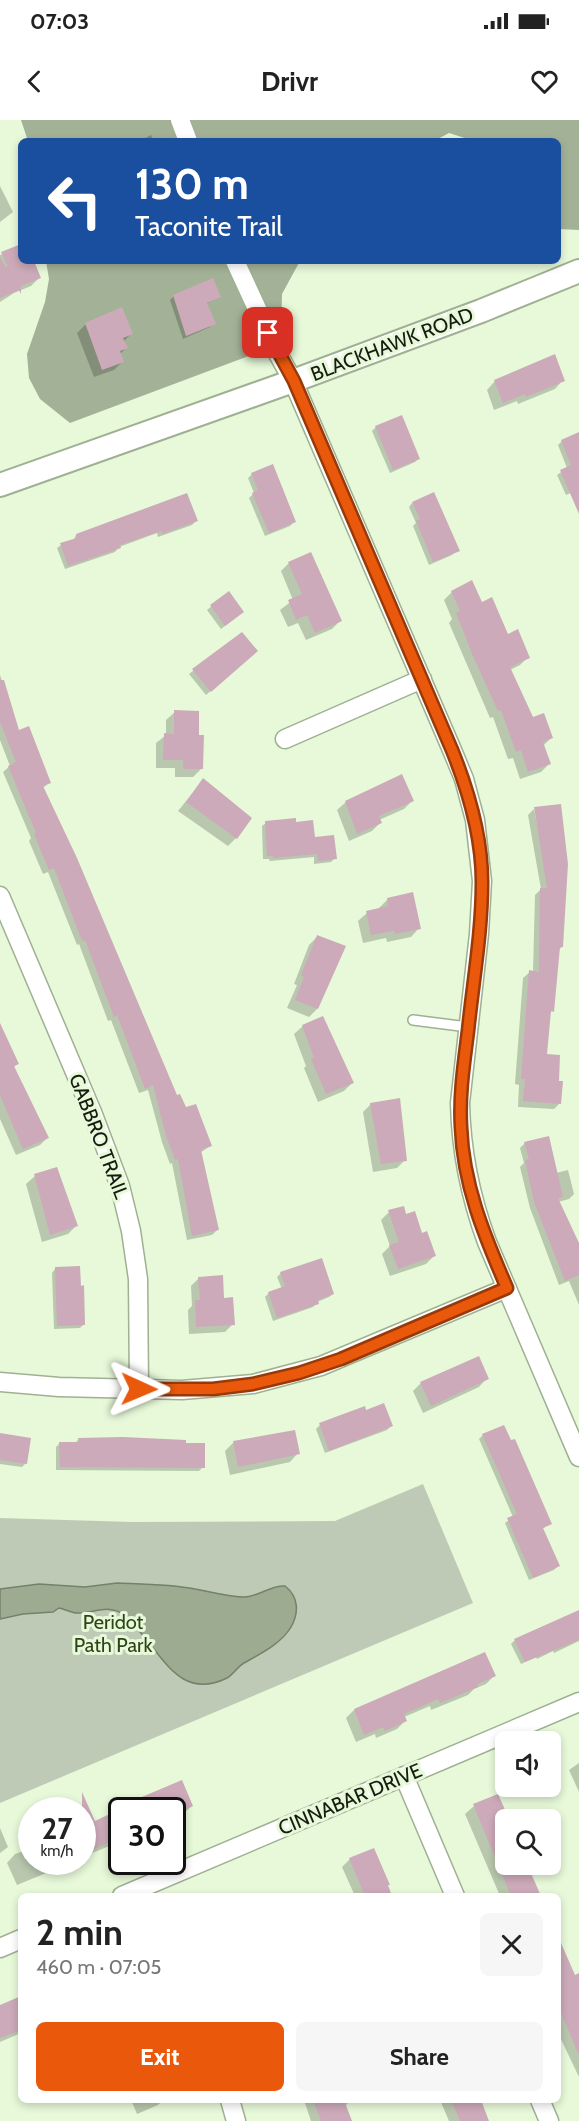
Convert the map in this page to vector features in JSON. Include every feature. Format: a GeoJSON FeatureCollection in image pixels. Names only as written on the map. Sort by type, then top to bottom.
{"type":"FeatureCollection","features":[{"type":"Feature","properties":{"kind":"street"},"geometry":{"type":"LineString","coordinates":[[180,120],[187,138]]}},
{"type":"Feature","properties":{"kind":"street"},"geometry":{"type":"LineString","coordinates":[[236,264],[294,381],[464,779],[475,820],[480,851],[482,903],[460,1103],[466,1174],[478,1219],[579,1457]]}},
{"type":"Feature","properties":{"kind":"street","name":"BLACKHAWK ROAD"},"geometry":{"type":"LineString","coordinates":[[0,485],[294,381],[578,274]]}},
{"type":"Feature","properties":{"kind":"street"},"geometry":{"type":"LineString","coordinates":[[285,739],[422,679]]}},
{"type":"Feature","properties":{"kind":"street","name":"GABBRO TRAIL"},"geometry":{"type":"LineString","coordinates":[[0,896],[93,1112],[120,1186],[131,1231],[138,1279],[139,1389]]}},
{"type":"Feature","properties":{"kind":"street"},"geometry":{"type":"LineString","coordinates":[[0,1382],[59,1387],[139,1389],[213,1389],[253,1384],[299,1373],[341,1359],[507,1288]]}},
{"type":"Feature","properties":{"kind":"street","name":"CINNABAR DRIVE"},"geometry":{"type":"LineString","coordinates":[[145,1891],[404,1776],[579,1702]]}},
{"type":"Feature","properties":{"kind":"street"},"geometry":{"type":"LineString","coordinates":[[404,1776],[454,1893]]}},
{"type":"Feature","properties":{"kind":"street"},"geometry":{"type":"LineString","coordinates":[[0,1948],[18,1940]]}},
{"type":"Feature","properties":{"kind":"street"},"geometry":{"type":"LineString","coordinates":[[231,2103],[236,2121]]}},
{"type":"Feature","properties":{"kind":"street"},"geometry":{"type":"LineString","coordinates":[[541,2103],[549,2121]]}},
{"type":"Feature","properties":{"kind":"lane"},"geometry":{"type":"LineString","coordinates":[[413,1020],[468,1027]]}},
{"type":"Feature","properties":{"kind":"green space","name":"Peridot Path Park"},"geometry":{"type":"Polygon","coordinates":[[[423,1484],[473,1603],[0,1803],[0,1518],[132,1522],[335,1521],[423,1484]]]}},
{"type":"Feature","properties":{"kind":"shaded area"},"geometry":{"type":"Polygon","coordinates":[[[21,120],[579,120],[579,230],[561,229],[561,138],[465,138],[449,133],[440,138],[27,138],[21,120]]]}},
{"type":"Feature","properties":{"kind":"shaded area"},"geometry":{"type":"Polygon","coordinates":[[[46,264],[298,264],[282,294],[281,332],[267,349],[70,423],[40,399],[29,378],[27,354],[45,302],[49,279],[46,264]]]}},
{"type":"Feature","properties":{"kind":"shaded area"},"geometry":{"type":"Polygon","coordinates":[[[117,1583],[176,1586],[245,1597],[285,1586],[293,1595],[296,1611],[287,1633],[270,1648],[242,1665],[227,1678],[198,1684],[176,1674],[132,1621],[113,1610],[76,1613],[59,1608],[53,1612],[23,1614],[0,1619],[0,1589],[39,1584],[85,1587],[117,1583]]]}},
{"type":"Feature","properties":{"kind":"building"},"geometry":{"type":"Polygon","coordinates":[[[18,245],[18,264],[35,264],[41,278],[21,286],[21,294],[19,290],[0,298],[0,257],[8,267],[1,252],[18,245]]]}},
{"type":"Feature","properties":{"kind":"building"},"geometry":{"type":"Polygon","coordinates":[[[213,278],[221,297],[207,303],[216,324],[186,336],[173,295],[213,278]]]}},
{"type":"Feature","properties":{"kind":"building"},"geometry":{"type":"Polygon","coordinates":[[[122,307],[133,334],[123,338],[128,348],[120,351],[124,362],[102,370],[85,323],[122,307]]]}},
{"type":"Feature","properties":{"kind":"building"},"geometry":{"type":"Polygon","coordinates":[[[555,354],[565,381],[526,397],[525,394],[503,403],[494,380],[555,354]]]}},
{"type":"Feature","properties":{"kind":"building"},"geometry":{"type":"Polygon","coordinates":[[[402,415],[420,459],[393,470],[375,426],[402,415]]]}},
{"type":"Feature","properties":{"kind":"building"},"geometry":{"type":"Polygon","coordinates":[[[579,432],[579,514],[560,470],[571,465],[561,440],[579,432]]]}},
{"type":"Feature","properties":{"kind":"building"},"geometry":{"type":"Polygon","coordinates":[[[273,464],[296,522],[269,533],[252,493],[258,490],[251,473],[273,464]]]}},
{"type":"Feature","properties":{"kind":"building"},"geometry":{"type":"Polygon","coordinates":[[[434,492],[460,551],[433,562],[416,521],[420,519],[412,502],[434,492]]]}},
{"type":"Feature","properties":{"kind":"building"},"geometry":{"type":"Polygon","coordinates":[[[187,493],[198,521],[162,534],[161,531],[120,545],[121,548],[68,566],[60,543],[77,538],[76,534],[187,493]]]}},
{"type":"Feature","properties":{"kind":"building"},"geometry":{"type":"Polygon","coordinates":[[[311,552],[342,621],[315,633],[307,615],[296,620],[288,600],[302,594],[288,562],[311,552]]]}},
{"type":"Feature","properties":{"kind":"building"},"geometry":{"type":"Polygon","coordinates":[[[472,580],[482,602],[492,597],[508,634],[518,629],[530,658],[510,667],[533,717],[544,713],[553,738],[543,742],[551,764],[528,772],[521,750],[516,752],[501,710],[498,711],[473,656],[456,613],[460,611],[451,591],[472,580]]]}},
{"type":"Feature","properties":{"kind":"building"},"geometry":{"type":"Polygon","coordinates":[[[229,591],[244,612],[225,626],[210,605],[229,591]]]}},
{"type":"Feature","properties":{"kind":"building"},"geometry":{"type":"Polygon","coordinates":[[[242,632],[258,651],[211,692],[192,669],[242,632]]]}},
{"type":"Feature","properties":{"kind":"building"},"geometry":{"type":"Polygon","coordinates":[[[0,680],[4,680],[19,730],[29,726],[51,783],[43,786],[77,858],[177,1095],[180,1094],[186,1107],[196,1104],[212,1146],[201,1150],[219,1230],[192,1236],[178,1159],[175,1160],[166,1136],[153,1085],[145,1089],[117,1015],[114,1017],[85,940],[82,941],[54,868],[49,870],[8,766],[16,762],[0,722],[0,680]]]}},
{"type":"Feature","properties":{"kind":"building"},"geometry":{"type":"Polygon","coordinates":[[[174,710],[199,711],[199,735],[204,735],[203,769],[183,769],[183,760],[163,760],[164,733],[174,734],[174,710]]]}},
{"type":"Feature","properties":{"kind":"building"},"geometry":{"type":"Polygon","coordinates":[[[402,774],[414,801],[379,816],[382,823],[357,834],[345,801],[402,774]]]}},
{"type":"Feature","properties":{"kind":"building"},"geometry":{"type":"Polygon","coordinates":[[[203,778],[252,818],[237,839],[186,802],[203,778]]]}},
{"type":"Feature","properties":{"kind":"building"},"geometry":{"type":"Polygon","coordinates":[[[561,804],[568,864],[563,947],[560,947],[554,1012],[551,1011],[547,1054],[560,1055],[559,1081],[563,1081],[561,1104],[523,1101],[525,1079],[521,1079],[529,970],[539,972],[540,888],[547,888],[534,807],[561,804]]]}},
{"type":"Feature","properties":{"kind":"building"},"geometry":{"type":"Polygon","coordinates":[[[296,818],[296,822],[313,820],[315,837],[334,835],[337,859],[318,861],[317,854],[273,858],[273,856],[267,856],[265,821],[296,818]]]}},
{"type":"Feature","properties":{"kind":"building"},"geometry":{"type":"Polygon","coordinates":[[[413,892],[421,929],[395,934],[394,931],[371,935],[366,911],[388,906],[387,898],[413,892]]]}},
{"type":"Feature","properties":{"kind":"building"},"geometry":{"type":"Polygon","coordinates":[[[317,935],[346,946],[318,1009],[295,1000],[304,977],[301,975],[317,935]]]}},
{"type":"Feature","properties":{"kind":"building"},"geometry":{"type":"Polygon","coordinates":[[[323,1016],[354,1083],[326,1094],[311,1059],[314,1058],[302,1025],[323,1016]]]}},
{"type":"Feature","properties":{"kind":"building"},"geometry":{"type":"Polygon","coordinates":[[[0,1023],[19,1064],[14,1066],[49,1138],[23,1149],[0,1095],[0,1023]]]}},
{"type":"Feature","properties":{"kind":"building"},"geometry":{"type":"Polygon","coordinates":[[[400,1098],[407,1161],[381,1164],[370,1103],[400,1098]]]}},
{"type":"Feature","properties":{"kind":"building"},"geometry":{"type":"Polygon","coordinates":[[[549,1136],[563,1197],[558,1198],[579,1243],[579,1275],[565,1281],[534,1202],[525,1160],[529,1159],[524,1142],[549,1136]]]}},
{"type":"Feature","properties":{"kind":"building"},"geometry":{"type":"Polygon","coordinates":[[[57,1167],[78,1226],[50,1235],[34,1174],[57,1167]]]}},
{"type":"Feature","properties":{"kind":"building"},"geometry":{"type":"Polygon","coordinates":[[[404,1206],[406,1214],[415,1211],[422,1233],[427,1231],[436,1256],[398,1269],[389,1245],[399,1242],[388,1210],[404,1206]]]}},
{"type":"Feature","properties":{"kind":"building"},"geometry":{"type":"Polygon","coordinates":[[[322,1258],[334,1294],[318,1300],[319,1304],[277,1318],[268,1292],[285,1286],[280,1272],[322,1258]]]}},
{"type":"Feature","properties":{"kind":"building"},"geometry":{"type":"Polygon","coordinates":[[[80,1266],[81,1286],[84,1285],[85,1325],[57,1326],[55,1267],[80,1266]]]}},
{"type":"Feature","properties":{"kind":"building"},"geometry":{"type":"Polygon","coordinates":[[[223,1275],[224,1298],[233,1297],[235,1325],[196,1327],[195,1300],[200,1300],[198,1277],[223,1275]]]}},
{"type":"Feature","properties":{"kind":"building"},"geometry":{"type":"Polygon","coordinates":[[[479,1356],[489,1379],[431,1406],[420,1382],[479,1356]]]}},
{"type":"Feature","properties":{"kind":"building"},"geometry":{"type":"Polygon","coordinates":[[[384,1403],[393,1426],[329,1451],[319,1423],[365,1406],[366,1410],[384,1403]]]}},
{"type":"Feature","properties":{"kind":"building"},"geometry":{"type":"Polygon","coordinates":[[[504,1425],[511,1440],[515,1439],[552,1524],[543,1528],[560,1566],[533,1578],[507,1518],[517,1514],[482,1434],[504,1425]]]}},
{"type":"Feature","properties":{"kind":"building"},"geometry":{"type":"Polygon","coordinates":[[[295,1430],[300,1454],[238,1467],[233,1441],[295,1430]]]}},
{"type":"Feature","properties":{"kind":"building"},"geometry":{"type":"Polygon","coordinates":[[[0,1433],[31,1438],[27,1464],[0,1460],[0,1433]]]}},
{"type":"Feature","properties":{"kind":"building"},"geometry":{"type":"Polygon","coordinates":[[[123,1437],[205,1443],[205,1468],[60,1467],[59,1442],[79,1442],[78,1438],[123,1437]]]}},
{"type":"Feature","properties":{"kind":"building"},"geometry":{"type":"Polygon","coordinates":[[[579,1610],[579,1640],[525,1662],[514,1639],[579,1610]]]}},
{"type":"Feature","properties":{"kind":"building"},"geometry":{"type":"Polygon","coordinates":[[[485,1652],[496,1676],[477,1684],[478,1687],[440,1703],[438,1699],[404,1714],[407,1721],[385,1731],[383,1727],[364,1735],[354,1709],[485,1652]]]}},
{"type":"Feature","properties":{"kind":"building"},"geometry":{"type":"Polygon","coordinates":[[[182,1780],[193,1806],[186,1809],[186,1797],[142,1797],[182,1780]]]}},
{"type":"Feature","properties":{"kind":"building"},"geometry":{"type":"Polygon","coordinates":[[[495,1795],[499,1797],[505,1809],[495,1809],[495,1857],[473,1804],[495,1795]]]}},
{"type":"Feature","properties":{"kind":"building"},"geometry":{"type":"Polygon","coordinates":[[[108,1815],[108,1843],[96,1848],[96,1821],[108,1815]]]}},
{"type":"Feature","properties":{"kind":"building"},"geometry":{"type":"Polygon","coordinates":[[[374,1848],[390,1885],[388,1885],[391,1893],[364,1893],[349,1858],[374,1848]]]}},
{"type":"Feature","properties":{"kind":"building"},"geometry":{"type":"Polygon","coordinates":[[[502,1875],[532,1875],[540,1893],[510,1893],[502,1875]]]}},
{"type":"Feature","properties":{"kind":"building"},"geometry":{"type":"Polygon","coordinates":[[[561,1943],[575,1975],[579,1973],[579,2055],[561,2013],[561,1943]]]}},
{"type":"Feature","properties":{"kind":"building"},"geometry":{"type":"Polygon","coordinates":[[[18,1997],[18,2031],[0,2038],[0,2005],[18,1997]]]}},
{"type":"Feature","properties":{"kind":"building"},"geometry":{"type":"Polygon","coordinates":[[[314,2103],[345,2103],[352,2121],[321,2121],[314,2103]]]}},
{"type":"Feature","properties":{"kind":"building"},"geometry":{"type":"Polygon","coordinates":[[[452,2103],[482,2103],[489,2121],[460,2121],[452,2103]]]}},
{"type":"Feature","properties":{"kind":"route"},"geometry":{"type":"LineString","coordinates":[[139,1389],[213,1389],[253,1384],[299,1373],[341,1359],[507,1288],[478,1219],[471,1195],[460,1126],[463,1072],[482,903],[481,859],[470,799],[452,750],[294,381],[268,333]]}}]}
